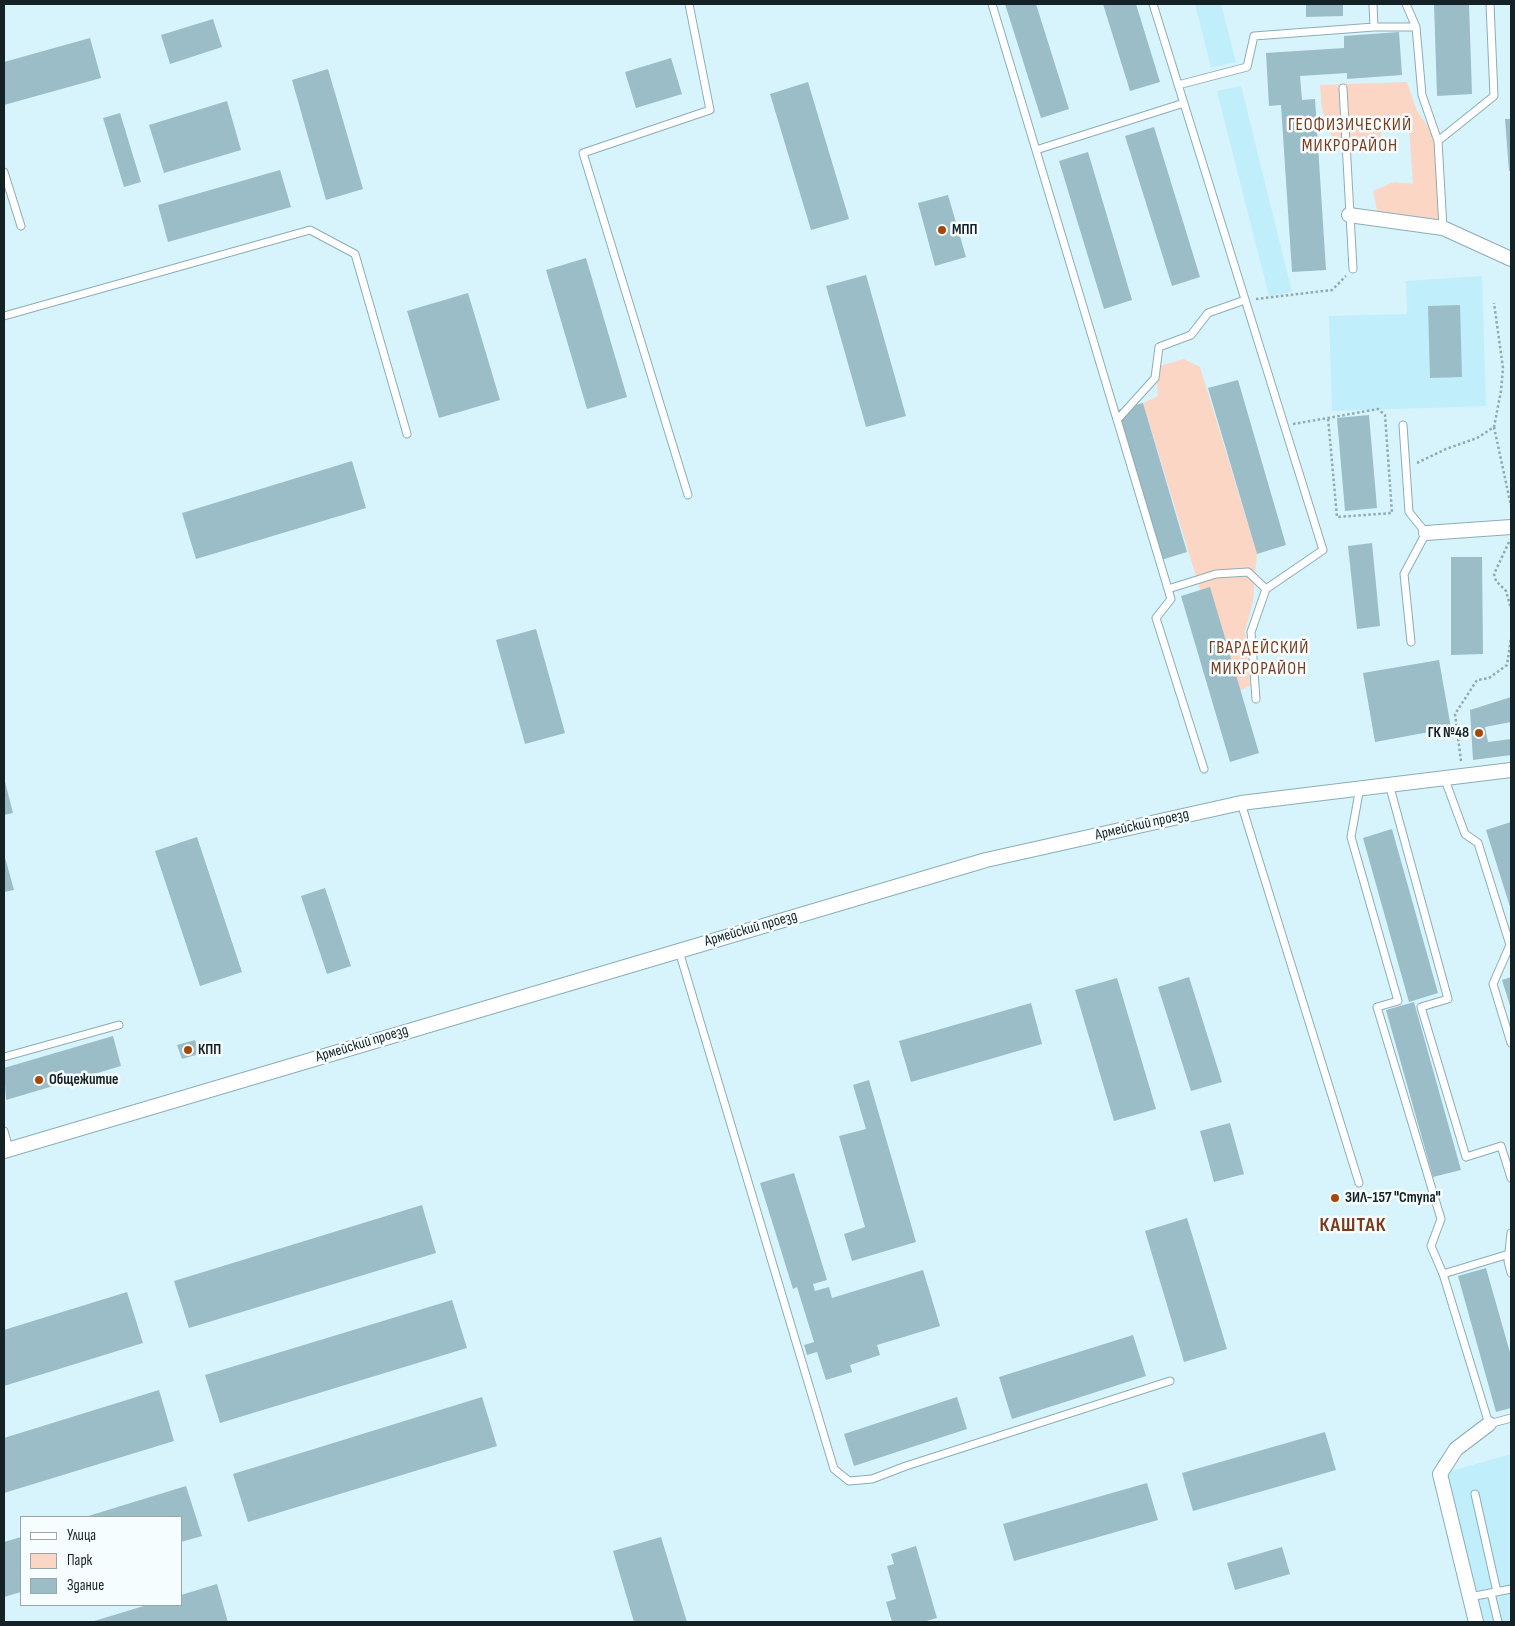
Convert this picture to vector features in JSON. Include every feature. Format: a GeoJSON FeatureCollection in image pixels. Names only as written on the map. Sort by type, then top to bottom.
{"type":"FeatureCollection","features":[{"type":"Feature","properties":{"kind":"street"},"geometry":{"type":"LineString","coordinates":[[1349,214],[1443,228],[1511,259]]}},
{"type":"Feature","properties":{"kind":"street"},"geometry":{"type":"LineString","coordinates":[[1426,533],[1511,526]]}},
{"type":"Feature","properties":{"kind":"street","name":"Армейский проезд"},"geometry":{"type":"LineString","coordinates":[[6,1150],[986,860],[1241,803],[1511,770]]}},
{"type":"Feature","properties":{"kind":"street"},"geometry":{"type":"LineString","coordinates":[[1476,1622],[1440,1474],[1456,1449],[1489,1424]]}},
{"type":"Feature","properties":{"kind":"lane"},"geometry":{"type":"LineString","coordinates":[[688,495],[583,153],[710,110],[690,4]]}},
{"type":"Feature","properties":{"kind":"lane"},"geometry":{"type":"LineString","coordinates":[[992,4],[1168,588],[1171,599],[1156,618],[1204,769]]}},
{"type":"Feature","properties":{"kind":"lane"},"geometry":{"type":"LineString","coordinates":[[1153,4],[1323,550],[1266,589],[1252,632],[1256,699]]}},
{"type":"Feature","properties":{"kind":"lane"},"geometry":{"type":"LineString","coordinates":[[1373,4],[1374,27]]}},
{"type":"Feature","properties":{"kind":"lane"},"geometry":{"type":"LineString","coordinates":[[1406,4],[1416,26],[1422,95],[1438,141],[1443,228]]}},
{"type":"Feature","properties":{"kind":"lane"},"geometry":{"type":"LineString","coordinates":[[1438,141],[1494,96],[1490,4]]}},
{"type":"Feature","properties":{"kind":"lane"},"geometry":{"type":"LineString","coordinates":[[1178,85],[1247,67],[1254,36],[1374,27],[1416,26]]}},
{"type":"Feature","properties":{"kind":"lane"},"geometry":{"type":"LineString","coordinates":[[1342,88],[1352,269]]}},
{"type":"Feature","properties":{"kind":"lane"},"geometry":{"type":"LineString","coordinates":[[1036,150],[1184,103]]}},
{"type":"Feature","properties":{"kind":"lane"},"geometry":{"type":"LineString","coordinates":[[4,172],[21,226]]}},
{"type":"Feature","properties":{"kind":"lane"},"geometry":{"type":"LineString","coordinates":[[4,316],[310,230],[355,254],[407,434]]}},
{"type":"Feature","properties":{"kind":"lane"},"geometry":{"type":"LineString","coordinates":[[1117,420],[1155,378],[1159,347],[1191,335],[1208,313],[1245,300]]}},
{"type":"Feature","properties":{"kind":"lane"},"geometry":{"type":"LineString","coordinates":[[1402,425],[1409,512],[1426,533],[1404,574],[1411,642]]}},
{"type":"Feature","properties":{"kind":"lane"},"geometry":{"type":"LineString","coordinates":[[1168,588],[1216,574],[1248,572],[1266,589]]}},
{"type":"Feature","properties":{"kind":"lane"},"geometry":{"type":"LineString","coordinates":[[1444,777],[1465,834],[1478,843],[1510,945],[1493,984],[1511,1044]]}},
{"type":"Feature","properties":{"kind":"lane"},"geometry":{"type":"LineString","coordinates":[[1389,784],[1448,999],[1421,1007],[1466,1156],[1501,1146],[1511,1178]]}},
{"type":"Feature","properties":{"kind":"lane"},"geometry":{"type":"LineString","coordinates":[[1360,787],[1351,837],[1398,1001],[1377,1007],[1441,1219],[1431,1246],[1444,1274],[1489,1424],[1511,1418]]}},
{"type":"Feature","properties":{"kind":"lane"},"geometry":{"type":"LineString","coordinates":[[1241,803],[1359,1183]]}},
{"type":"Feature","properties":{"kind":"lane"},"geometry":{"type":"LineString","coordinates":[[679,950],[834,1469],[849,1481],[872,1479],[906,1466],[1170,1381]]}},
{"type":"Feature","properties":{"kind":"lane"},"geometry":{"type":"LineString","coordinates":[[4,1057],[120,1024]]}},
{"type":"Feature","properties":{"kind":"lane"},"geometry":{"type":"LineString","coordinates":[[4,1131],[6,1150]]}},
{"type":"Feature","properties":{"kind":"lane"},"geometry":{"type":"LineString","coordinates":[[1511,1233],[1509,1254],[1511,1273]]}},
{"type":"Feature","properties":{"kind":"lane"},"geometry":{"type":"LineString","coordinates":[[1444,1274],[1509,1254]]}},
{"type":"Feature","properties":{"kind":"lane"},"geometry":{"type":"LineString","coordinates":[[1475,1494],[1498,1622]]}},
{"type":"Feature","properties":{"kind":"lane"},"geometry":{"type":"LineString","coordinates":[[1470,1597],[1511,1589]]}},
{"type":"Feature","properties":{"kind":"path"},"geometry":{"type":"LineString","coordinates":[[1245,300],[1332,290],[1352,269]]}},
{"type":"Feature","properties":{"kind":"path"},"geometry":{"type":"LineString","coordinates":[[1494,303],[1502,348],[1503,368],[1501,391],[1494,426],[1511,506]]}},
{"type":"Feature","properties":{"kind":"path"},"geometry":{"type":"LineString","coordinates":[[1284,426],[1328,418],[1378,409],[1385,415],[1392,514],[1337,518],[1328,418]]}},
{"type":"Feature","properties":{"kind":"path"},"geometry":{"type":"LineString","coordinates":[[1390,480],[1432,456],[1477,438],[1494,426]]}},
{"type":"Feature","properties":{"kind":"path"},"geometry":{"type":"LineString","coordinates":[[1511,536],[1494,574],[1496,581],[1506,591],[1511,609]]}},
{"type":"Feature","properties":{"kind":"path"},"geometry":{"type":"LineString","coordinates":[[1463,775],[1455,714],[1477,680],[1489,678],[1507,665],[1511,638]]}},
{"type":"Feature","properties":{"kind":"shaded area"},"geometry":{"type":"Polygon","coordinates":[[[1195,4],[1221,4],[1236,62],[1211,68],[1195,4]]]}},
{"type":"Feature","properties":{"kind":"shaded area"},"geometry":{"type":"Polygon","coordinates":[[[1241,86],[1292,292],[1269,296],[1217,91],[1241,86]]]}},
{"type":"Feature","properties":{"kind":"shaded area"},"geometry":{"type":"Polygon","coordinates":[[[1482,276],[1486,406],[1332,411],[1329,316],[1407,314],[1406,281],[1482,276]]]}},
{"type":"Feature","properties":{"kind":"shaded area"},"geometry":{"type":"Polygon","coordinates":[[[1511,1454],[1511,1622],[1481,1622],[1444,1473],[1511,1454]]]}},
{"type":"Feature","properties":{"kind":"green space"},"geometry":{"type":"Polygon","coordinates":[[[1407,82],[1417,111],[1438,141],[1443,228],[1379,219],[1373,191],[1394,182],[1413,184],[1409,128],[1380,120],[1382,151],[1334,142],[1322,109],[1320,85],[1407,82]]]}},
{"type":"Feature","properties":{"kind":"green space"},"geometry":{"type":"Polygon","coordinates":[[[1184,359],[1200,367],[1257,554],[1253,602],[1245,631],[1250,686],[1232,694],[1143,403],[1158,396],[1156,367],[1184,359]]]}},
{"type":"Feature","properties":{"kind":"building"},"geometry":{"type":"Polygon","coordinates":[[[1005,4],[1036,4],[1069,109],[1041,118],[1005,4]]]}},
{"type":"Feature","properties":{"kind":"building"},"geometry":{"type":"Polygon","coordinates":[[[1103,4],[1136,4],[1160,82],[1130,91],[1103,4]]]}},
{"type":"Feature","properties":{"kind":"building"},"geometry":{"type":"Polygon","coordinates":[[[1306,4],[1343,4],[1343,16],[1306,17],[1306,4]]]}},
{"type":"Feature","properties":{"kind":"building"},"geometry":{"type":"Polygon","coordinates":[[[1434,4],[1469,4],[1472,94],[1437,96],[1434,4]]]}},
{"type":"Feature","properties":{"kind":"building"},"geometry":{"type":"Polygon","coordinates":[[[213,19],[222,47],[170,64],[161,35],[213,19]]]}},
{"type":"Feature","properties":{"kind":"building"},"geometry":{"type":"Polygon","coordinates":[[[1399,32],[1402,75],[1347,79],[1347,73],[1300,76],[1302,100],[1315,99],[1326,270],[1292,272],[1281,105],[1269,106],[1266,53],[1344,48],[1344,36],[1399,32]]]}},
{"type":"Feature","properties":{"kind":"building"},"geometry":{"type":"Polygon","coordinates":[[[90,38],[101,78],[4,105],[4,62],[90,38]]]}},
{"type":"Feature","properties":{"kind":"building"},"geometry":{"type":"Polygon","coordinates":[[[671,58],[682,94],[636,108],[625,72],[671,58]]]}},
{"type":"Feature","properties":{"kind":"building"},"geometry":{"type":"Polygon","coordinates":[[[328,69],[363,189],[326,200],[292,80],[328,69]]]}},
{"type":"Feature","properties":{"kind":"building"},"geometry":{"type":"Polygon","coordinates":[[[808,82],[849,219],[811,230],[770,94],[808,82]]]}},
{"type":"Feature","properties":{"kind":"building"},"geometry":{"type":"Polygon","coordinates":[[[227,101],[241,150],[164,173],[149,125],[227,101]]]}},
{"type":"Feature","properties":{"kind":"building"},"geometry":{"type":"Polygon","coordinates":[[[120,113],[141,182],[124,187],[103,118],[120,113]]]}},
{"type":"Feature","properties":{"kind":"building"},"geometry":{"type":"Polygon","coordinates":[[[1505,119],[1511,119],[1511,171],[1509,171],[1505,119]]]}},
{"type":"Feature","properties":{"kind":"building"},"geometry":{"type":"Polygon","coordinates":[[[1154,127],[1200,277],[1172,286],[1125,136],[1154,127]]]}},
{"type":"Feature","properties":{"kind":"building"},"geometry":{"type":"Polygon","coordinates":[[[1088,152],[1132,300],[1104,309],[1059,161],[1088,152]]]}},
{"type":"Feature","properties":{"kind":"building"},"geometry":{"type":"Polygon","coordinates":[[[280,170],[291,207],[168,242],[158,205],[280,170]]]}},
{"type":"Feature","properties":{"kind":"building","name":"МПП"},"geometry":{"type":"Polygon","coordinates":[[[948,195],[966,257],[935,266],[918,203],[948,195]]]}},
{"type":"Feature","properties":{"kind":"building"},"geometry":{"type":"Polygon","coordinates":[[[586,258],[627,397],[587,409],[546,270],[586,258]]]}},
{"type":"Feature","properties":{"kind":"building"},"geometry":{"type":"Polygon","coordinates":[[[866,275],[906,416],[866,427],[826,286],[866,275]]]}},
{"type":"Feature","properties":{"kind":"building"},"geometry":{"type":"Polygon","coordinates":[[[468,293],[500,400],[439,418],[407,311],[468,293]]]}},
{"type":"Feature","properties":{"kind":"building"},"geometry":{"type":"Polygon","coordinates":[[[1460,305],[1462,377],[1430,378],[1428,306],[1460,305]]]}},
{"type":"Feature","properties":{"kind":"building"},"geometry":{"type":"Polygon","coordinates":[[[1238,380],[1286,545],[1257,554],[1208,388],[1238,380]]]}},
{"type":"Feature","properties":{"kind":"building"},"geometry":{"type":"Polygon","coordinates":[[[1143,403],[1187,552],[1158,561],[1114,411],[1143,403]]]}},
{"type":"Feature","properties":{"kind":"building"},"geometry":{"type":"Polygon","coordinates":[[[1369,415],[1377,508],[1345,511],[1337,418],[1369,415]]]}},
{"type":"Feature","properties":{"kind":"building"},"geometry":{"type":"Polygon","coordinates":[[[352,461],[366,508],[196,559],[182,513],[352,461]]]}},
{"type":"Feature","properties":{"kind":"building"},"geometry":{"type":"Polygon","coordinates":[[[1372,543],[1380,626],[1357,629],[1348,546],[1372,543]]]}},
{"type":"Feature","properties":{"kind":"building"},"geometry":{"type":"Polygon","coordinates":[[[1451,557],[1482,557],[1483,654],[1451,655],[1451,557]]]}},
{"type":"Feature","properties":{"kind":"building"},"geometry":{"type":"Polygon","coordinates":[[[1210,587],[1259,753],[1230,762],[1181,596],[1210,587]]]}},
{"type":"Feature","properties":{"kind":"building"},"geometry":{"type":"Polygon","coordinates":[[[536,629],[565,733],[525,744],[496,640],[536,629]]]}},
{"type":"Feature","properties":{"kind":"building"},"geometry":{"type":"Polygon","coordinates":[[[1439,660],[1451,728],[1375,742],[1363,673],[1439,660]]]}},
{"type":"Feature","properties":{"kind":"building","name":"ГК №48"},"geometry":{"type":"Polygon","coordinates":[[[1511,697],[1511,722],[1485,727],[1488,742],[1511,739],[1511,755],[1473,760],[1470,710],[1511,697]]]}},
{"type":"Feature","properties":{"kind":"building"},"geometry":{"type":"Polygon","coordinates":[[[4,778],[13,813],[4,815],[4,778]]]}},
{"type":"Feature","properties":{"kind":"building"},"geometry":{"type":"Polygon","coordinates":[[[1511,822],[1511,910],[1486,830],[1511,822]]]}},
{"type":"Feature","properties":{"kind":"building"},"geometry":{"type":"Polygon","coordinates":[[[1392,829],[1438,993],[1409,1002],[1363,838],[1392,829]]]}},
{"type":"Feature","properties":{"kind":"building"},"geometry":{"type":"Polygon","coordinates":[[[197,837],[242,972],[200,986],[155,851],[197,837]]]}},
{"type":"Feature","properties":{"kind":"building"},"geometry":{"type":"Polygon","coordinates":[[[4,854],[14,890],[4,892],[4,854]]]}},
{"type":"Feature","properties":{"kind":"building"},"geometry":{"type":"Polygon","coordinates":[[[325,888],[351,966],[327,974],[301,896],[325,888]]]}},
{"type":"Feature","properties":{"kind":"building"},"geometry":{"type":"Polygon","coordinates":[[[1189,977],[1222,1082],[1191,1091],[1158,987],[1189,977]]]}},
{"type":"Feature","properties":{"kind":"building"},"geometry":{"type":"Polygon","coordinates":[[[1511,977],[1511,1009],[1502,980],[1511,977]]]}},
{"type":"Feature","properties":{"kind":"building"},"geometry":{"type":"Polygon","coordinates":[[[1117,978],[1156,1109],[1114,1121],[1075,990],[1117,978]]]}},
{"type":"Feature","properties":{"kind":"building"},"geometry":{"type":"Polygon","coordinates":[[[1414,1002],[1461,1170],[1433,1177],[1386,1010],[1414,1002]]]}},
{"type":"Feature","properties":{"kind":"building"},"geometry":{"type":"Polygon","coordinates":[[[1031,1003],[1042,1044],[911,1082],[899,1041],[1031,1003]]]}},
{"type":"Feature","properties":{"kind":"building","name":"Общежитие"},"geometry":{"type":"Polygon","coordinates":[[[113,1036],[121,1066],[6,1100],[4,1068],[113,1036]]]}},
{"type":"Feature","properties":{"kind":"building","name":"КПП"},"geometry":{"type":"Polygon","coordinates":[[[195,1040],[199,1054],[182,1059],[177,1045],[195,1040]]]}},
{"type":"Feature","properties":{"kind":"building"},"geometry":{"type":"Polygon","coordinates":[[[869,1080],[916,1242],[852,1261],[844,1234],[865,1227],[839,1136],[866,1129],[853,1085],[869,1080]]]}},
{"type":"Feature","properties":{"kind":"building"},"geometry":{"type":"Polygon","coordinates":[[[1230,1123],[1244,1174],[1214,1182],[1200,1131],[1230,1123]]]}},
{"type":"Feature","properties":{"kind":"building"},"geometry":{"type":"Polygon","coordinates":[[[794,1173],[827,1280],[813,1284],[815,1291],[829,1287],[832,1298],[923,1270],[940,1326],[877,1345],[880,1355],[850,1365],[852,1372],[826,1380],[817,1352],[807,1355],[804,1345],[814,1342],[797,1287],[793,1289],[760,1183],[794,1173]]]}},
{"type":"Feature","properties":{"kind":"building"},"geometry":{"type":"Polygon","coordinates":[[[422,1205],[436,1253],[189,1328],[174,1281],[422,1205]]]}},
{"type":"Feature","properties":{"kind":"building"},"geometry":{"type":"Polygon","coordinates":[[[1187,1218],[1227,1349],[1184,1362],[1145,1231],[1187,1218]]]}},
{"type":"Feature","properties":{"kind":"building"},"geometry":{"type":"Polygon","coordinates":[[[1486,1268],[1511,1356],[1511,1408],[1496,1412],[1458,1276],[1486,1268]]]}},
{"type":"Feature","properties":{"kind":"building"},"geometry":{"type":"Polygon","coordinates":[[[127,1292],[143,1343],[4,1386],[4,1330],[127,1292]]]}},
{"type":"Feature","properties":{"kind":"building"},"geometry":{"type":"Polygon","coordinates":[[[452,1300],[467,1348],[220,1423],[205,1375],[452,1300]]]}},
{"type":"Feature","properties":{"kind":"building"},"geometry":{"type":"Polygon","coordinates":[[[1133,1335],[1146,1376],[1012,1419],[999,1377],[1133,1335]]]}},
{"type":"Feature","properties":{"kind":"building"},"geometry":{"type":"Polygon","coordinates":[[[159,1390],[174,1441],[4,1493],[4,1438],[159,1390]]]}},
{"type":"Feature","properties":{"kind":"building"},"geometry":{"type":"Polygon","coordinates":[[[482,1397],[497,1446],[248,1522],[233,1474],[482,1397]]]}},
{"type":"Feature","properties":{"kind":"building"},"geometry":{"type":"Polygon","coordinates":[[[957,1397],[967,1429],[854,1466],[844,1434],[957,1397]]]}},
{"type":"Feature","properties":{"kind":"building"},"geometry":{"type":"Polygon","coordinates":[[[1325,1432],[1336,1470],[1193,1511],[1182,1473],[1325,1432]]]}},
{"type":"Feature","properties":{"kind":"building"},"geometry":{"type":"Polygon","coordinates":[[[1147,1483],[1158,1520],[1014,1561],[1003,1524],[1147,1483]]]}},
{"type":"Feature","properties":{"kind":"building"},"geometry":{"type":"Polygon","coordinates":[[[186,1486],[202,1536],[182,1542],[182,1516],[88,1516],[186,1486]]]}},
{"type":"Feature","properties":{"kind":"building"},"geometry":{"type":"Polygon","coordinates":[[[20,1537],[20,1592],[4,1597],[4,1542],[20,1537]]]}},
{"type":"Feature","properties":{"kind":"building"},"geometry":{"type":"Polygon","coordinates":[[[661,1537],[687,1622],[634,1622],[613,1551],[661,1537]]]}},
{"type":"Feature","properties":{"kind":"building"},"geometry":{"type":"Polygon","coordinates":[[[916,1546],[937,1618],[923,1622],[892,1622],[886,1602],[896,1599],[887,1566],[894,1564],[891,1554],[916,1546]]]}},
{"type":"Feature","properties":{"kind":"building"},"geometry":{"type":"Polygon","coordinates":[[[1282,1547],[1290,1574],[1235,1590],[1227,1563],[1282,1547]]]}},
{"type":"Feature","properties":{"kind":"building"},"geometry":{"type":"Polygon","coordinates":[[[217,1584],[228,1622],[91,1622],[144,1606],[182,1606],[182,1595],[217,1584]]]}},
{"type":"Feature","properties":{"kind":"place","name":"МПП"},"geometry":{"type":"Point","coordinates":[942,230]}},
{"type":"Feature","properties":{"kind":"place","name":"ГК №48"},"geometry":{"type":"Point","coordinates":[1479,733]}},
{"type":"Feature","properties":{"kind":"place","name":"КПП"},"geometry":{"type":"Point","coordinates":[188,1050]}},
{"type":"Feature","properties":{"kind":"place","name":"Общежитие"},"geometry":{"type":"Point","coordinates":[39,1080]}},
{"type":"Feature","properties":{"kind":"place","name":"ЗИЛ-157 \"Ступа\""},"geometry":{"type":"Point","coordinates":[1335,1198]}},
{"type":"Feature","properties":{"kind":"district","name":"ГЕОФИЗИЧЕСКИЙ МИКРОРАЙОН"},"geometry":{"type":"Point","coordinates":[1350,135]}},
{"type":"Feature","properties":{"kind":"district","name":"ГВАРДЕЙСКИЙ МИКРОРАЙОН"},"geometry":{"type":"Point","coordinates":[1259,658]}},
{"type":"Feature","properties":{"kind":"district","name":"КАШТАК"},"geometry":{"type":"Point","coordinates":[1353,1226]}}]}
